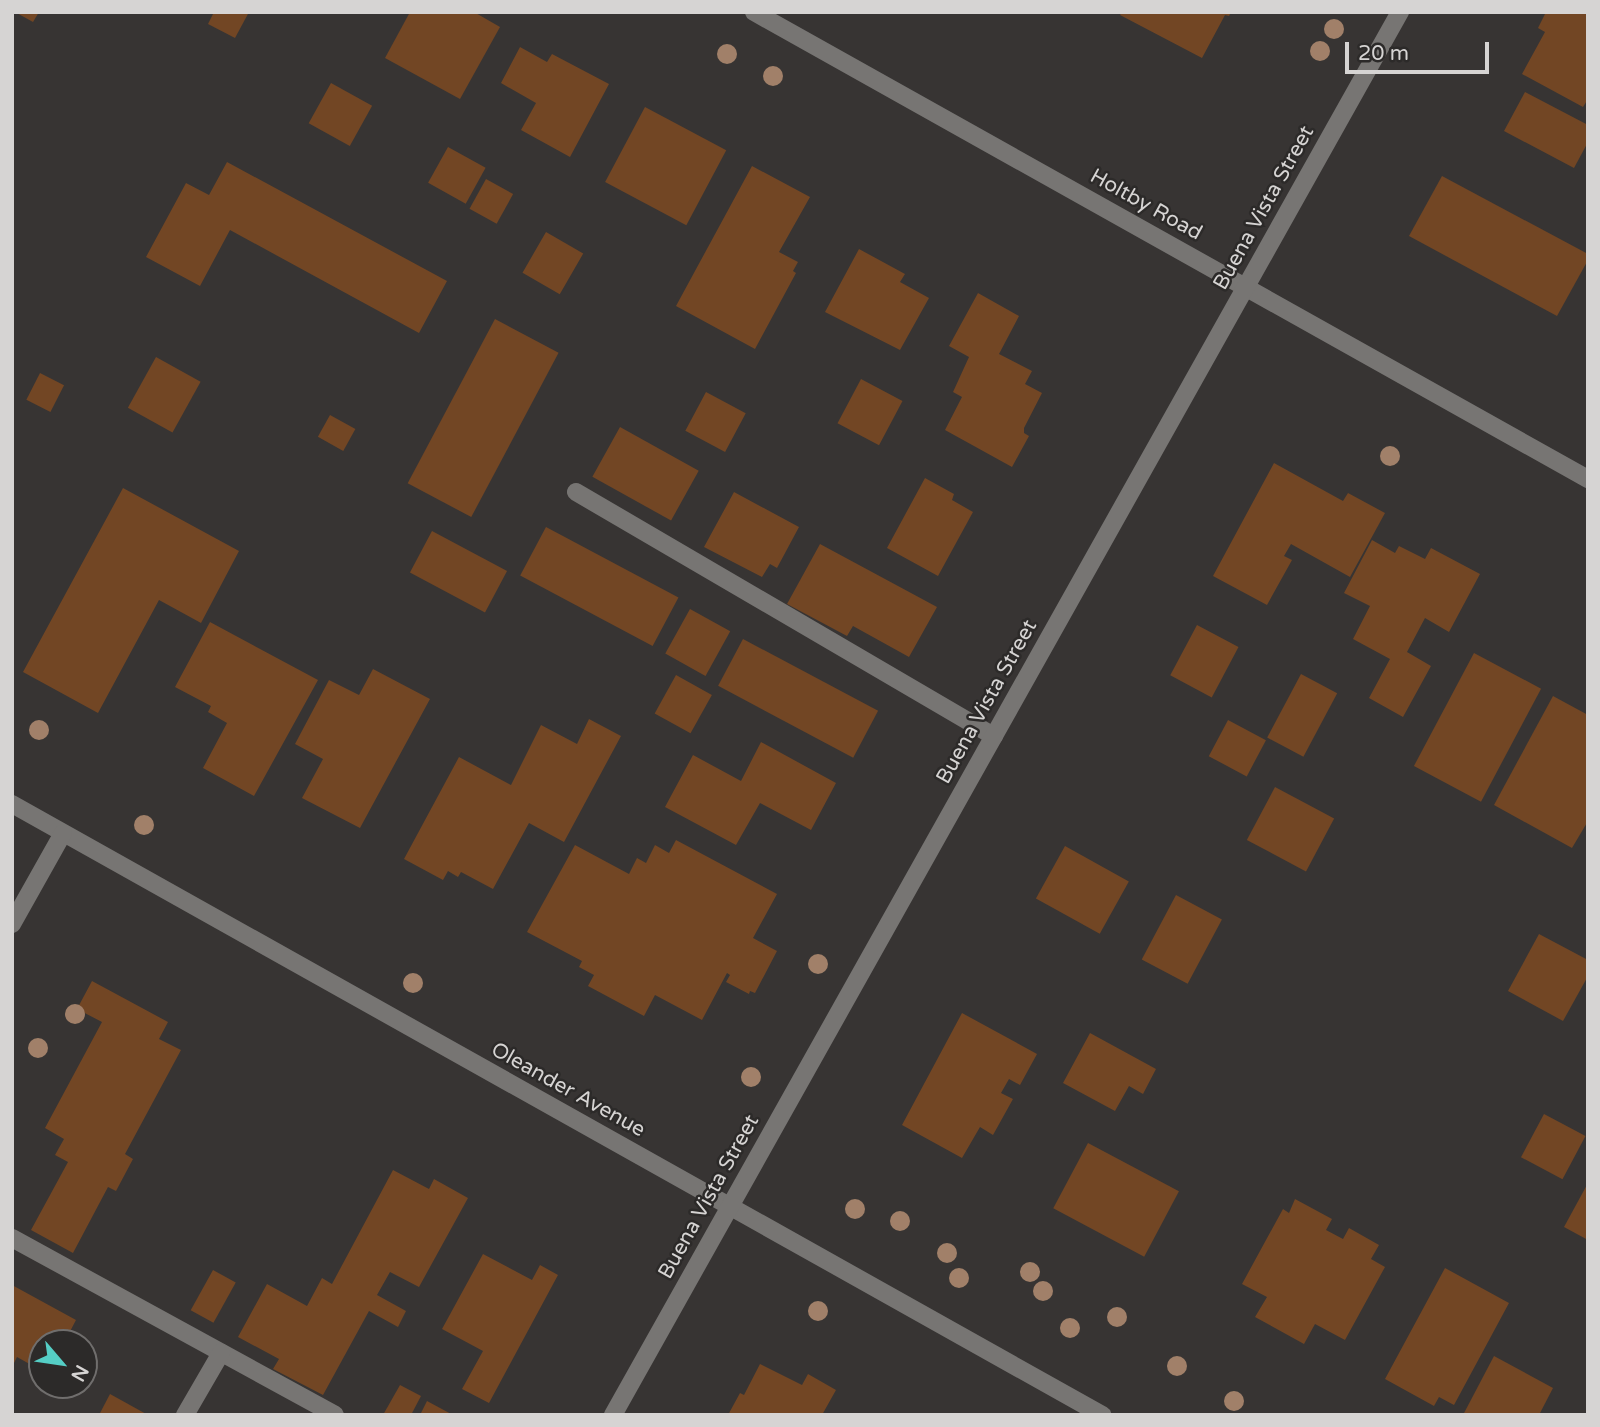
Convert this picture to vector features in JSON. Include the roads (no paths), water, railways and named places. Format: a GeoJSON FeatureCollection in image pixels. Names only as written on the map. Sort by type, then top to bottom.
{"type":"FeatureCollection","features":[{"type":"Feature","properties":{"kind":"street","name":"Holtby Road"},"geometry":{"type":"LineString","coordinates":[[754,12],[1588,479]]}},
{"type":"Feature","properties":{"kind":"street","name":"Buena Vista Street"},"geometry":{"type":"LineString","coordinates":[[613,1415],[1400,12]]}},
{"type":"Feature","properties":{"kind":"street"},"geometry":{"type":"LineString","coordinates":[[576,492],[994,736]]}},
{"type":"Feature","properties":{"kind":"street","name":"Oleander Avenue"},"geometry":{"type":"LineString","coordinates":[[12,804],[1102,1415]]}},
{"type":"Feature","properties":{"kind":"street"},"geometry":{"type":"LineString","coordinates":[[12,925],[63,833]]}},
{"type":"Feature","properties":{"kind":"street"},"geometry":{"type":"LineString","coordinates":[[12,1238],[335,1415]]}},
{"type":"Feature","properties":{"kind":"street"},"geometry":{"type":"LineString","coordinates":[[185,1415],[221,1353]]}}]}
